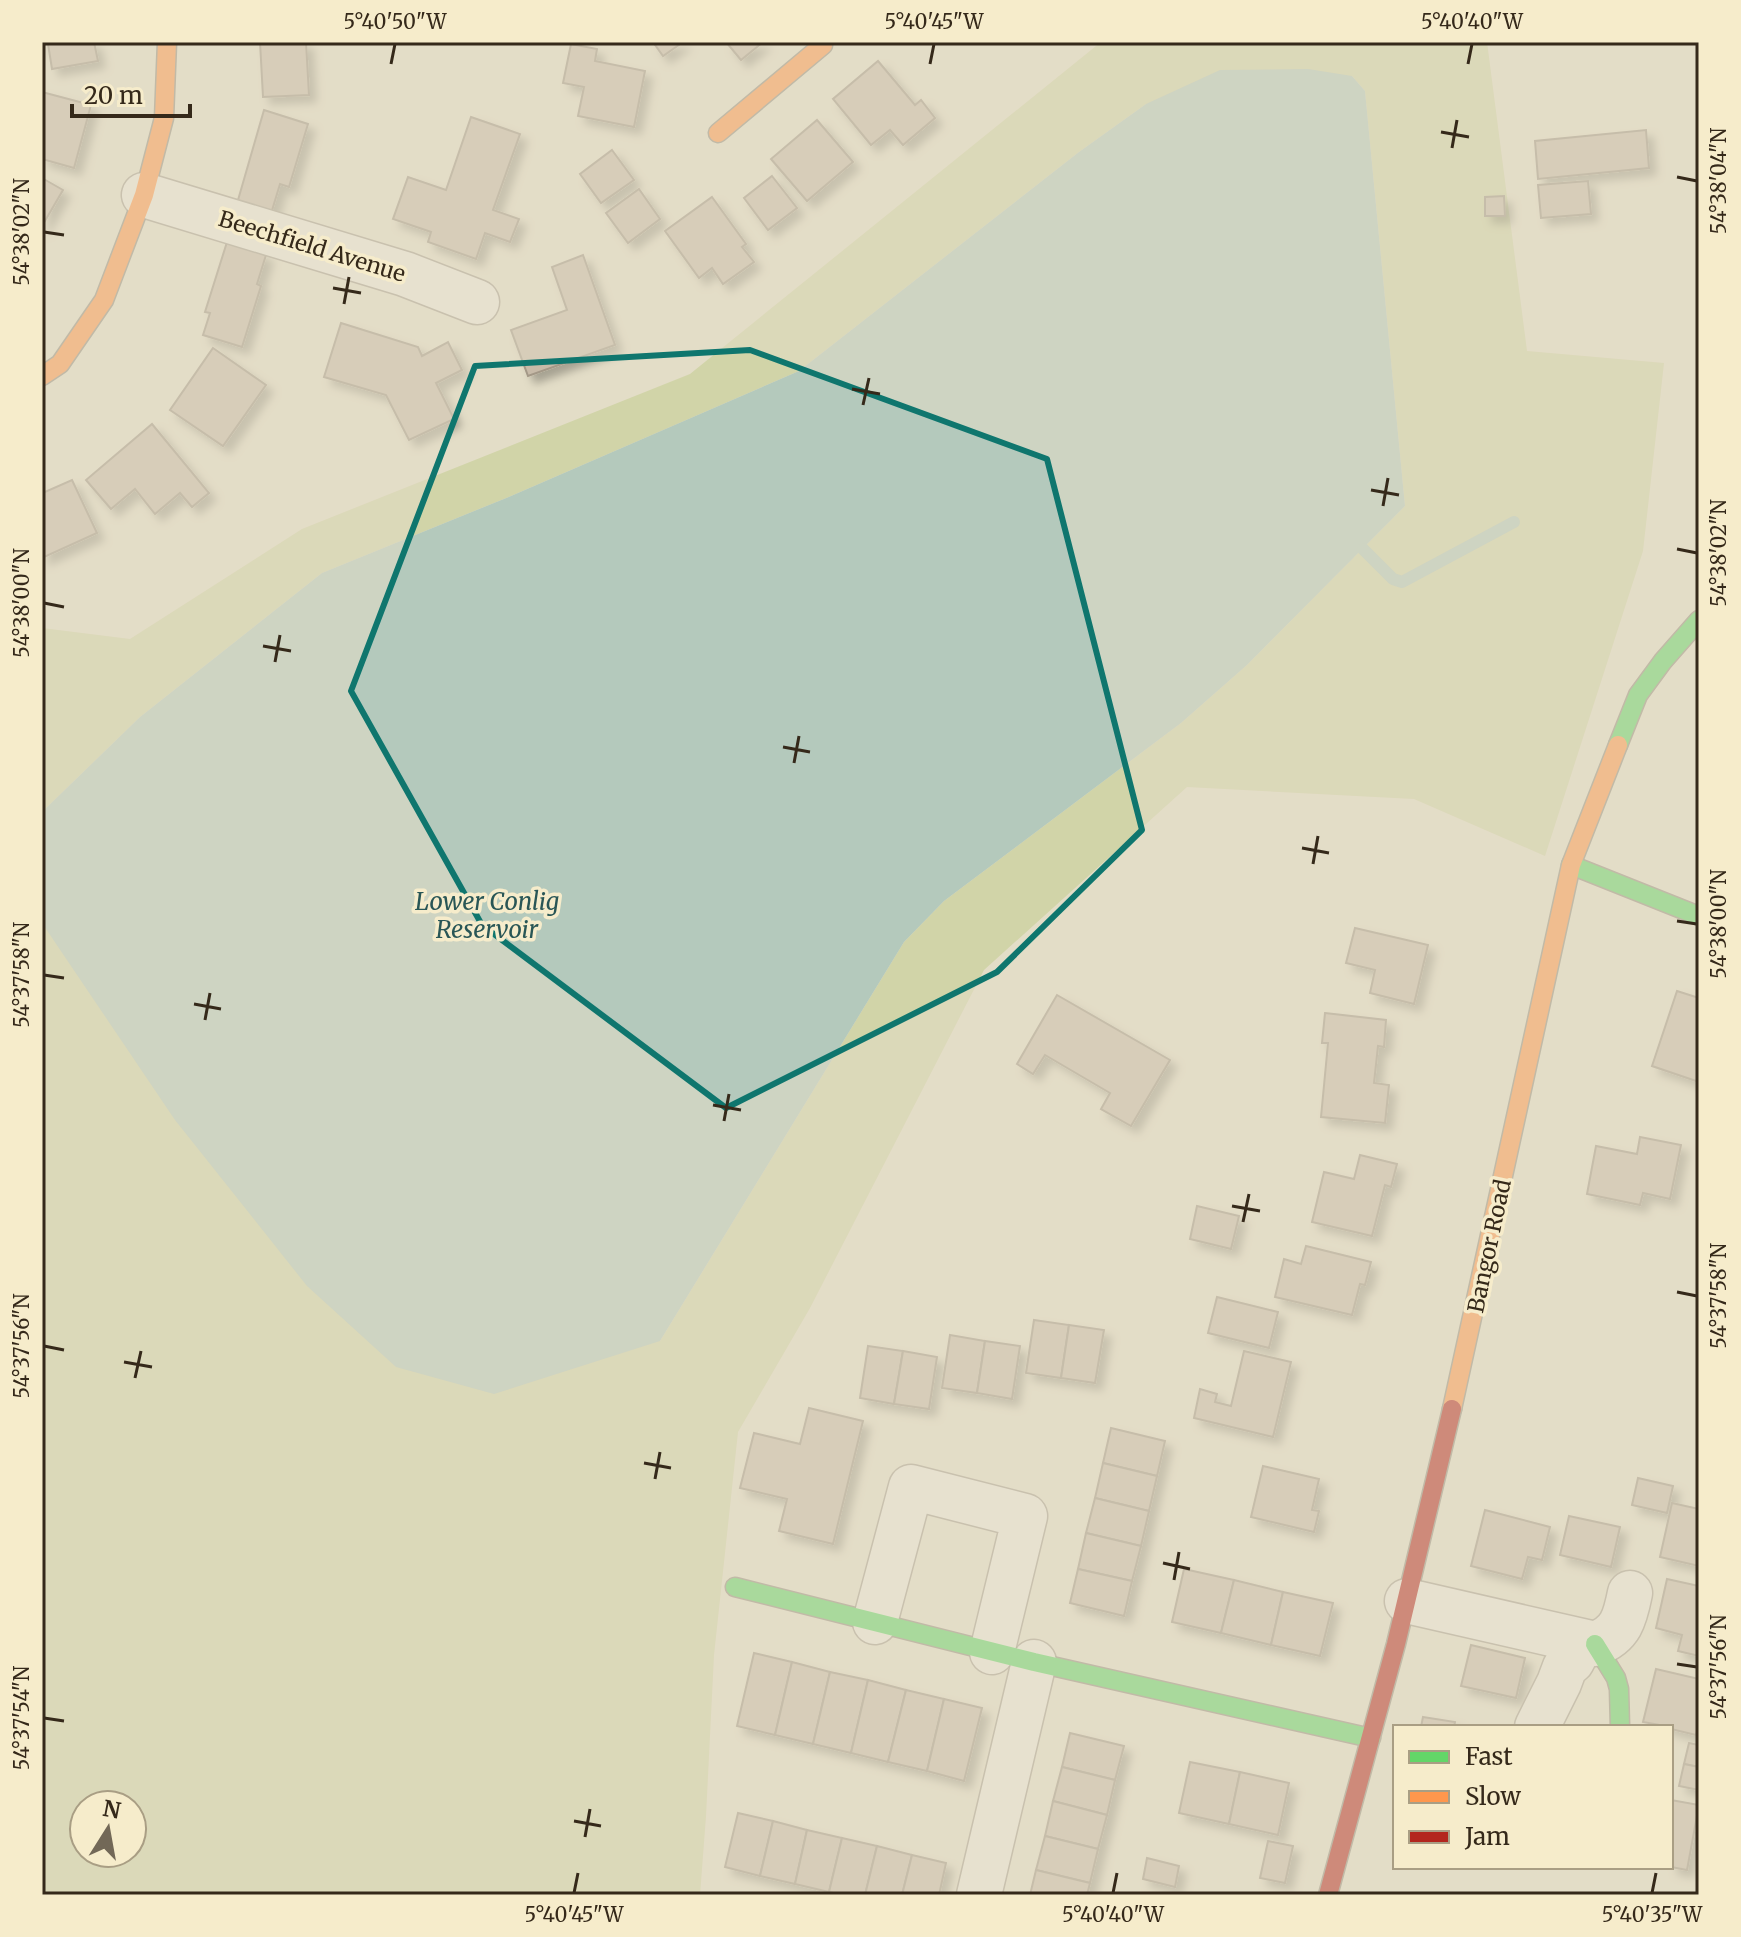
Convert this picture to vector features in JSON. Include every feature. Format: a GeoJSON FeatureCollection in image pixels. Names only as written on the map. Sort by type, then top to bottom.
{"type":"FeatureCollection","features":[{"type":"Feature","properties":{"kind":"street"},"geometry":{"type":"LineString","coordinates":[[42,376],[60,364],[104,300],[144,195],[164,118],[167,42]]}},
{"type":"Feature","properties":{"kind":"street"},"geometry":{"type":"LineString","coordinates":[[718,133],[823,42]]}},
{"type":"Feature","properties":{"kind":"street","name":"Beechfield Avenue"},"geometry":{"type":"LineString","coordinates":[[144,195],[405,274],[477,302]]}},
{"type":"Feature","properties":{"kind":"street","name":"Bangor Road"},"geometry":{"type":"LineString","coordinates":[[1328,1895],[1407,1601],[1481,1285],[1571,865],[1638,695],[1699,620]]}},
{"type":"Feature","properties":{"kind":"street"},"geometry":{"type":"LineString","coordinates":[[1571,865],[1699,916]]}},
{"type":"Feature","properties":{"kind":"street"},"geometry":{"type":"LineString","coordinates":[[875,1622],[911,1487],[925,1490],[1025,1516],[992,1652]]}},
{"type":"Feature","properties":{"kind":"street"},"geometry":{"type":"LineString","coordinates":[[735,1587],[1034,1662],[1371,1738]]}},
{"type":"Feature","properties":{"kind":"street"},"geometry":{"type":"LineString","coordinates":[[1407,1601],[1589,1643],[1602,1642],[1617,1631],[1627,1610],[1630,1593]]}},
{"type":"Feature","properties":{"kind":"street"},"geometry":{"type":"LineString","coordinates":[[1538,1725],[1565,1667],[1589,1643]]}},
{"type":"Feature","properties":{"kind":"street"},"geometry":{"type":"LineString","coordinates":[[1589,1643],[1616,1678],[1620,1725]]}},
{"type":"Feature","properties":{"kind":"street"},"geometry":{"type":"LineString","coordinates":[[979,1895],[1034,1662]]}},
{"type":"Feature","properties":{"kind":"highlighted area"},"geometry":{"type":"Polygon","coordinates":[[[750,350],[1047,459],[1142,830],[997,972],[726,1108],[482,925],[351,691],[475,366],[750,350]]]}},
{"type":"Feature","properties":{"kind":"green space"},"geometry":{"type":"Polygon","coordinates":[[[1101,42],[1487,42],[1527,351],[1664,363],[1643,551],[1545,856],[1414,799],[1187,787],[984,970],[810,1308],[738,1432],[714,1655],[700,1895],[42,1895],[42,913],[44,926],[660,1341],[904,942],[944,901],[1181,723],[1247,665],[1405,506],[1365,91],[1352,76],[1146,104],[1079,152],[799,371],[511,496],[322,573],[140,717],[42,812],[42,628],[130,639],[302,529],[690,374],[1101,42]]]}},
{"type":"Feature","properties":{"kind":"water","name":"Lower Conlig Reservoir"},"geometry":{"type":"Polygon","coordinates":[[[1308,69],[1352,76],[1365,91],[1405,506],[1247,665],[1181,723],[944,901],[904,942],[660,1341],[494,1394],[396,1367],[307,1286],[175,1120],[44,926],[42,812],[140,717],[322,573],[511,496],[799,371],[1079,152],[1146,104],[1220,70],[1308,69]]]}},
{"type":"Feature","properties":{"kind":"building"},"geometry":{"type":"Polygon","coordinates":[[[42,42],[94,42],[98,61],[52,69],[48,44],[42,45],[42,42]]]}},
{"type":"Feature","properties":{"kind":"building"},"geometry":{"type":"Polygon","coordinates":[[[260,42],[306,42],[309,95],[263,97],[260,42]]]}},
{"type":"Feature","properties":{"kind":"building"},"geometry":{"type":"Polygon","coordinates":[[[653,42],[683,42],[663,56],[653,42]]]}},
{"type":"Feature","properties":{"kind":"building"},"geometry":{"type":"Polygon","coordinates":[[[726,42],[763,42],[741,60],[726,42]]]}},
{"type":"Feature","properties":{"kind":"building"},"geometry":{"type":"Polygon","coordinates":[[[571,44],[597,49],[595,61],[645,71],[634,127],[578,116],[584,87],[563,83],[571,44]]]}},
{"type":"Feature","properties":{"kind":"building"},"geometry":{"type":"Polygon","coordinates":[[[878,61],[915,105],[921,100],[935,118],[903,145],[890,130],[871,145],[833,99],[878,61]]]}},
{"type":"Feature","properties":{"kind":"building"},"geometry":{"type":"Polygon","coordinates":[[[42,92],[91,105],[74,168],[42,159],[42,92]]]}},
{"type":"Feature","properties":{"kind":"building"},"geometry":{"type":"Polygon","coordinates":[[[264,110],[308,124],[289,187],[280,184],[270,217],[236,207],[264,110]]]}},
{"type":"Feature","properties":{"kind":"building"},"geometry":{"type":"Polygon","coordinates":[[[471,117],[520,134],[493,210],[519,219],[510,242],[485,233],[476,259],[428,242],[431,232],[393,219],[408,177],[446,190],[471,117]]]}},
{"type":"Feature","properties":{"kind":"building"},"geometry":{"type":"Polygon","coordinates":[[[817,120],[853,162],[807,201],[771,159],[817,120]]]}},
{"type":"Feature","properties":{"kind":"building"},"geometry":{"type":"Polygon","coordinates":[[[1646,130],[1649,168],[1538,179],[1535,141],[1646,130]]]}},
{"type":"Feature","properties":{"kind":"building"},"geometry":{"type":"Polygon","coordinates":[[[612,150],[634,180],[601,203],[580,174],[612,150]]]}},
{"type":"Feature","properties":{"kind":"building"},"geometry":{"type":"Polygon","coordinates":[[[772,176],[797,208],[768,230],[744,198],[772,176]]]}},
{"type":"Feature","properties":{"kind":"building"},"geometry":{"type":"Polygon","coordinates":[[[42,178],[63,190],[42,226],[42,178]]]}},
{"type":"Feature","properties":{"kind":"building"},"geometry":{"type":"Polygon","coordinates":[[[1588,181],[1591,214],[1541,218],[1538,185],[1588,181]]]}},
{"type":"Feature","properties":{"kind":"building"},"geometry":{"type":"Polygon","coordinates":[[[639,189],[660,219],[628,243],[606,213],[639,189]]]}},
{"type":"Feature","properties":{"kind":"building"},"geometry":{"type":"Polygon","coordinates":[[[1504,196],[1505,216],[1485,216],[1485,197],[1504,196]]]}},
{"type":"Feature","properties":{"kind":"building"},"geometry":{"type":"Polygon","coordinates":[[[712,197],[746,244],[742,247],[754,262],[723,284],[712,268],[699,278],[665,231],[712,197]]]}},
{"type":"Feature","properties":{"kind":"building"},"geometry":{"type":"Polygon","coordinates":[[[227,242],[266,255],[257,284],[261,286],[242,347],[203,335],[210,313],[205,312],[227,242]]]}},
{"type":"Feature","properties":{"kind":"building"},"geometry":{"type":"Polygon","coordinates":[[[583,255],[615,345],[528,376],[511,330],[567,310],[552,267],[583,255]]]}},
{"type":"Feature","properties":{"kind":"building"},"geometry":{"type":"Polygon","coordinates":[[[341,323],[418,347],[422,356],[448,342],[462,370],[436,383],[454,419],[409,440],[386,395],[324,377],[341,323]]]}},
{"type":"Feature","properties":{"kind":"building"},"geometry":{"type":"Polygon","coordinates":[[[213,348],[266,385],[223,446],[170,410],[213,348]]]}},
{"type":"Feature","properties":{"kind":"building"},"geometry":{"type":"Polygon","coordinates":[[[152,424],[209,493],[192,507],[180,493],[155,514],[135,489],[111,509],[86,480],[152,424]]]}},
{"type":"Feature","properties":{"kind":"building"},"geometry":{"type":"Polygon","coordinates":[[[72,480],[97,533],[42,558],[42,487],[45,492],[72,480]]]}},
{"type":"Feature","properties":{"kind":"building"},"geometry":{"type":"Polygon","coordinates":[[[1355,928],[1428,945],[1414,1004],[1370,993],[1375,970],[1346,963],[1355,928]]]}},
{"type":"Feature","properties":{"kind":"building"},"geometry":{"type":"Polygon","coordinates":[[[1677,991],[1699,998],[1699,1082],[1652,1066],[1677,991]]]}},
{"type":"Feature","properties":{"kind":"building"},"geometry":{"type":"Polygon","coordinates":[[[1057,995],[1170,1060],[1131,1126],[1101,1109],[1110,1093],[1045,1055],[1033,1074],[1017,1064],[1057,995]]]}},
{"type":"Feature","properties":{"kind":"building"},"geometry":{"type":"Polygon","coordinates":[[[1325,1013],[1386,1020],[1384,1047],[1378,1046],[1374,1083],[1389,1085],[1385,1123],[1321,1117],[1328,1043],[1322,1043],[1325,1013]]]}},
{"type":"Feature","properties":{"kind":"building"},"geometry":{"type":"Polygon","coordinates":[[[1640,1137],[1681,1145],[1670,1199],[1643,1193],[1640,1205],[1587,1194],[1596,1146],[1637,1154],[1640,1137]]]}},
{"type":"Feature","properties":{"kind":"building"},"geometry":{"type":"Polygon","coordinates":[[[1360,1155],[1397,1164],[1391,1187],[1385,1185],[1372,1236],[1312,1222],[1324,1172],[1354,1179],[1360,1155]]]}},
{"type":"Feature","properties":{"kind":"building"},"geometry":{"type":"Polygon","coordinates":[[[1197,1206],[1239,1216],[1231,1249],[1190,1239],[1197,1206]]]}},
{"type":"Feature","properties":{"kind":"building"},"geometry":{"type":"Polygon","coordinates":[[[1306,1246],[1371,1262],[1365,1285],[1360,1284],[1352,1315],[1275,1297],[1284,1259],[1301,1264],[1306,1246]]]}},
{"type":"Feature","properties":{"kind":"building"},"geometry":{"type":"Polygon","coordinates":[[[1217,1297],[1278,1312],[1269,1348],[1208,1333],[1217,1297]]]}},
{"type":"Feature","properties":{"kind":"building"},"geometry":{"type":"Polygon","coordinates":[[[1034,1320],[1069,1325],[1061,1378],[1026,1373],[1034,1320]]]}},
{"type":"Feature","properties":{"kind":"building"},"geometry":{"type":"Polygon","coordinates":[[[1069,1325],[1104,1330],[1095,1383],[1061,1378],[1069,1325]]]}},
{"type":"Feature","properties":{"kind":"building"},"geometry":{"type":"Polygon","coordinates":[[[950,1335],[985,1341],[977,1393],[942,1388],[950,1335]]]}},
{"type":"Feature","properties":{"kind":"building"},"geometry":{"type":"Polygon","coordinates":[[[985,1341],[1020,1346],[1012,1399],[977,1393],[985,1341]]]}},
{"type":"Feature","properties":{"kind":"building"},"geometry":{"type":"Polygon","coordinates":[[[868,1346],[903,1351],[894,1404],[860,1398],[868,1346]]]}},
{"type":"Feature","properties":{"kind":"building"},"geometry":{"type":"Polygon","coordinates":[[[903,1351],[937,1357],[929,1409],[894,1404],[903,1351]]]}},
{"type":"Feature","properties":{"kind":"building"},"geometry":{"type":"Polygon","coordinates":[[[1244,1351],[1291,1362],[1273,1437],[1194,1418],[1200,1389],[1217,1394],[1215,1402],[1231,1406],[1244,1351]]]}},
{"type":"Feature","properties":{"kind":"building"},"geometry":{"type":"Polygon","coordinates":[[[809,1408],[863,1421],[833,1544],[779,1531],[787,1499],[740,1488],[754,1433],[800,1444],[809,1408]]]}},
{"type":"Feature","properties":{"kind":"building"},"geometry":{"type":"Polygon","coordinates":[[[1111,1428],[1165,1441],[1157,1476],[1103,1463],[1111,1428]]]}},
{"type":"Feature","properties":{"kind":"building"},"geometry":{"type":"Polygon","coordinates":[[[1103,1463],[1157,1476],[1149,1511],[1095,1498],[1103,1463]]]}},
{"type":"Feature","properties":{"kind":"building"},"geometry":{"type":"Polygon","coordinates":[[[1263,1466],[1319,1479],[1312,1510],[1319,1511],[1314,1532],[1251,1517],[1263,1466]]]}},
{"type":"Feature","properties":{"kind":"building"},"geometry":{"type":"Polygon","coordinates":[[[1638,1478],[1673,1486],[1667,1513],[1632,1505],[1638,1478]]]}},
{"type":"Feature","properties":{"kind":"building"},"geometry":{"type":"Polygon","coordinates":[[[1095,1498],[1149,1511],[1141,1546],[1086,1533],[1095,1498]]]}},
{"type":"Feature","properties":{"kind":"building"},"geometry":{"type":"Polygon","coordinates":[[[1672,1503],[1699,1509],[1699,1566],[1660,1557],[1672,1503]]]}},
{"type":"Feature","properties":{"kind":"building"},"geometry":{"type":"Polygon","coordinates":[[[1485,1510],[1550,1527],[1542,1560],[1528,1557],[1522,1579],[1471,1566],[1485,1510]]]}},
{"type":"Feature","properties":{"kind":"building"},"geometry":{"type":"Polygon","coordinates":[[[1569,1516],[1620,1527],[1611,1567],[1560,1555],[1569,1516]]]}},
{"type":"Feature","properties":{"kind":"building"},"geometry":{"type":"Polygon","coordinates":[[[1086,1533],[1141,1546],[1132,1581],[1078,1569],[1086,1533]]]}},
{"type":"Feature","properties":{"kind":"building"},"geometry":{"type":"Polygon","coordinates":[[[1078,1569],[1132,1581],[1124,1616],[1070,1603],[1078,1569]]]}},
{"type":"Feature","properties":{"kind":"building"},"geometry":{"type":"Polygon","coordinates":[[[1184,1569],[1234,1580],[1221,1633],[1172,1622],[1184,1569]]]}},
{"type":"Feature","properties":{"kind":"building"},"geometry":{"type":"Polygon","coordinates":[[[1667,1579],[1699,1586],[1699,1656],[1678,1651],[1682,1635],[1656,1628],[1667,1579]]]}},
{"type":"Feature","properties":{"kind":"building"},"geometry":{"type":"Polygon","coordinates":[[[1234,1580],[1283,1592],[1271,1645],[1221,1633],[1234,1580]]]}},
{"type":"Feature","properties":{"kind":"building"},"geometry":{"type":"Polygon","coordinates":[[[1283,1592],[1333,1603],[1320,1656],[1271,1645],[1283,1592]]]}},
{"type":"Feature","properties":{"kind":"building"},"geometry":{"type":"Polygon","coordinates":[[[1471,1645],[1525,1658],[1516,1698],[1461,1686],[1471,1645]]]}},
{"type":"Feature","properties":{"kind":"building"},"geometry":{"type":"Polygon","coordinates":[[[754,1653],[792,1662],[775,1735],[737,1726],[754,1653]]]}},
{"type":"Feature","properties":{"kind":"building"},"geometry":{"type":"Polygon","coordinates":[[[792,1662],[830,1672],[813,1744],[775,1735],[792,1662]]]}},
{"type":"Feature","properties":{"kind":"building"},"geometry":{"type":"Polygon","coordinates":[[[1656,1669],[1699,1679],[1699,1724],[1696,1735],[1673,1729],[1673,1725],[1643,1722],[1656,1669]]]}},
{"type":"Feature","properties":{"kind":"building"},"geometry":{"type":"Polygon","coordinates":[[[830,1672],[868,1680],[851,1753],[813,1744],[830,1672]]]}},
{"type":"Feature","properties":{"kind":"building"},"geometry":{"type":"Polygon","coordinates":[[[868,1680],[906,1690],[888,1762],[851,1753],[868,1680]]]}},
{"type":"Feature","properties":{"kind":"building"},"geometry":{"type":"Polygon","coordinates":[[[906,1690],[944,1699],[927,1771],[888,1762],[906,1690]]]}},
{"type":"Feature","properties":{"kind":"building"},"geometry":{"type":"Polygon","coordinates":[[[944,1699],[982,1708],[964,1781],[927,1771],[944,1699]]]}},
{"type":"Feature","properties":{"kind":"building"},"geometry":{"type":"Polygon","coordinates":[[[1423,1717],[1455,1722],[1454,1725],[1421,1725],[1423,1717]]]}},
{"type":"Feature","properties":{"kind":"building"},"geometry":{"type":"Polygon","coordinates":[[[1070,1733],[1124,1746],[1115,1780],[1062,1767],[1070,1733]]]}},
{"type":"Feature","properties":{"kind":"building"},"geometry":{"type":"Polygon","coordinates":[[[1689,1743],[1699,1745],[1699,1767],[1684,1764],[1689,1743]]]}},
{"type":"Feature","properties":{"kind":"building"},"geometry":{"type":"Polygon","coordinates":[[[1190,1762],[1240,1772],[1229,1824],[1179,1813],[1190,1762]]]}},
{"type":"Feature","properties":{"kind":"building"},"geometry":{"type":"Polygon","coordinates":[[[1684,1764],[1699,1767],[1699,1790],[1679,1786],[1684,1764]]]}},
{"type":"Feature","properties":{"kind":"building"},"geometry":{"type":"Polygon","coordinates":[[[1062,1767],[1115,1780],[1107,1815],[1053,1801],[1062,1767]]]}},
{"type":"Feature","properties":{"kind":"building"},"geometry":{"type":"Polygon","coordinates":[[[1240,1772],[1289,1783],[1278,1835],[1229,1824],[1240,1772]]]}},
{"type":"Feature","properties":{"kind":"building"},"geometry":{"type":"Polygon","coordinates":[[[1673,1800],[1699,1805],[1687,1870],[1673,1867],[1673,1800]]]}},
{"type":"Feature","properties":{"kind":"building"},"geometry":{"type":"Polygon","coordinates":[[[1053,1801],[1107,1815],[1098,1849],[1045,1836],[1053,1801]]]}},
{"type":"Feature","properties":{"kind":"building"},"geometry":{"type":"Polygon","coordinates":[[[738,1813],[773,1821],[760,1876],[725,1867],[738,1813]]]}},
{"type":"Feature","properties":{"kind":"building"},"geometry":{"type":"Polygon","coordinates":[[[773,1821],[807,1830],[795,1884],[760,1876],[773,1821]]]}},
{"type":"Feature","properties":{"kind":"building"},"geometry":{"type":"Polygon","coordinates":[[[807,1830],[842,1838],[829,1892],[795,1884],[807,1830]]]}},
{"type":"Feature","properties":{"kind":"building"},"geometry":{"type":"Polygon","coordinates":[[[1045,1836],[1098,1849],[1090,1883],[1036,1870],[1045,1836]]]}},
{"type":"Feature","properties":{"kind":"building"},"geometry":{"type":"Polygon","coordinates":[[[842,1838],[877,1846],[865,1895],[829,1892],[842,1838]]]}},
{"type":"Feature","properties":{"kind":"building"},"geometry":{"type":"Polygon","coordinates":[[[1268,1841],[1293,1846],[1285,1883],[1260,1878],[1268,1841]]]}},
{"type":"Feature","properties":{"kind":"building"},"geometry":{"type":"Polygon","coordinates":[[[877,1846],[912,1855],[902,1895],[865,1895],[877,1846]]]}},
{"type":"Feature","properties":{"kind":"building"},"geometry":{"type":"Polygon","coordinates":[[[912,1855],[946,1863],[939,1895],[902,1895],[912,1855]]]}},
{"type":"Feature","properties":{"kind":"building"},"geometry":{"type":"Polygon","coordinates":[[[1147,1858],[1179,1866],[1175,1887],[1143,1879],[1147,1858]]]}},
{"type":"Feature","properties":{"kind":"building"},"geometry":{"type":"Polygon","coordinates":[[[1036,1870],[1090,1883],[1087,1895],[1030,1895],[1036,1870]]]}},
{"type":"Feature","properties":{"kind":"waterway"},"geometry":{"type":"LineString","coordinates":[[1363,549],[1393,579],[1402,582],[1514,522]]}},
{"type":"Feature","properties":{"kind":"traffic: fast"},"geometry":{"type":"LineString","coordinates":[[1618,745],[1638,695],[1699,620]]}},
{"type":"Feature","properties":{"kind":"traffic: fast"},"geometry":{"type":"LineString","coordinates":[[1571,865],[1699,916]]}},
{"type":"Feature","properties":{"kind":"traffic: fast"},"geometry":{"type":"LineString","coordinates":[[735,1587],[1034,1662],[1371,1738]]}},
{"type":"Feature","properties":{"kind":"traffic: fast"},"geometry":{"type":"LineString","coordinates":[[1595,1644],[1616,1678],[1620,1725]]}},
{"type":"Feature","properties":{"kind":"traffic: slow"},"geometry":{"type":"LineString","coordinates":[[42,376],[60,364],[104,300],[144,195],[164,118],[167,42]]}},
{"type":"Feature","properties":{"kind":"traffic: slow"},"geometry":{"type":"LineString","coordinates":[[718,133],[823,42]]}},
{"type":"Feature","properties":{"kind":"traffic: slow"},"geometry":{"type":"LineString","coordinates":[[1452,1409],[1571,865],[1618,745]]}},
{"type":"Feature","properties":{"kind":"traffic: jam"},"geometry":{"type":"LineString","coordinates":[[1328,1895],[1396,1644],[1452,1409]]}}]}
